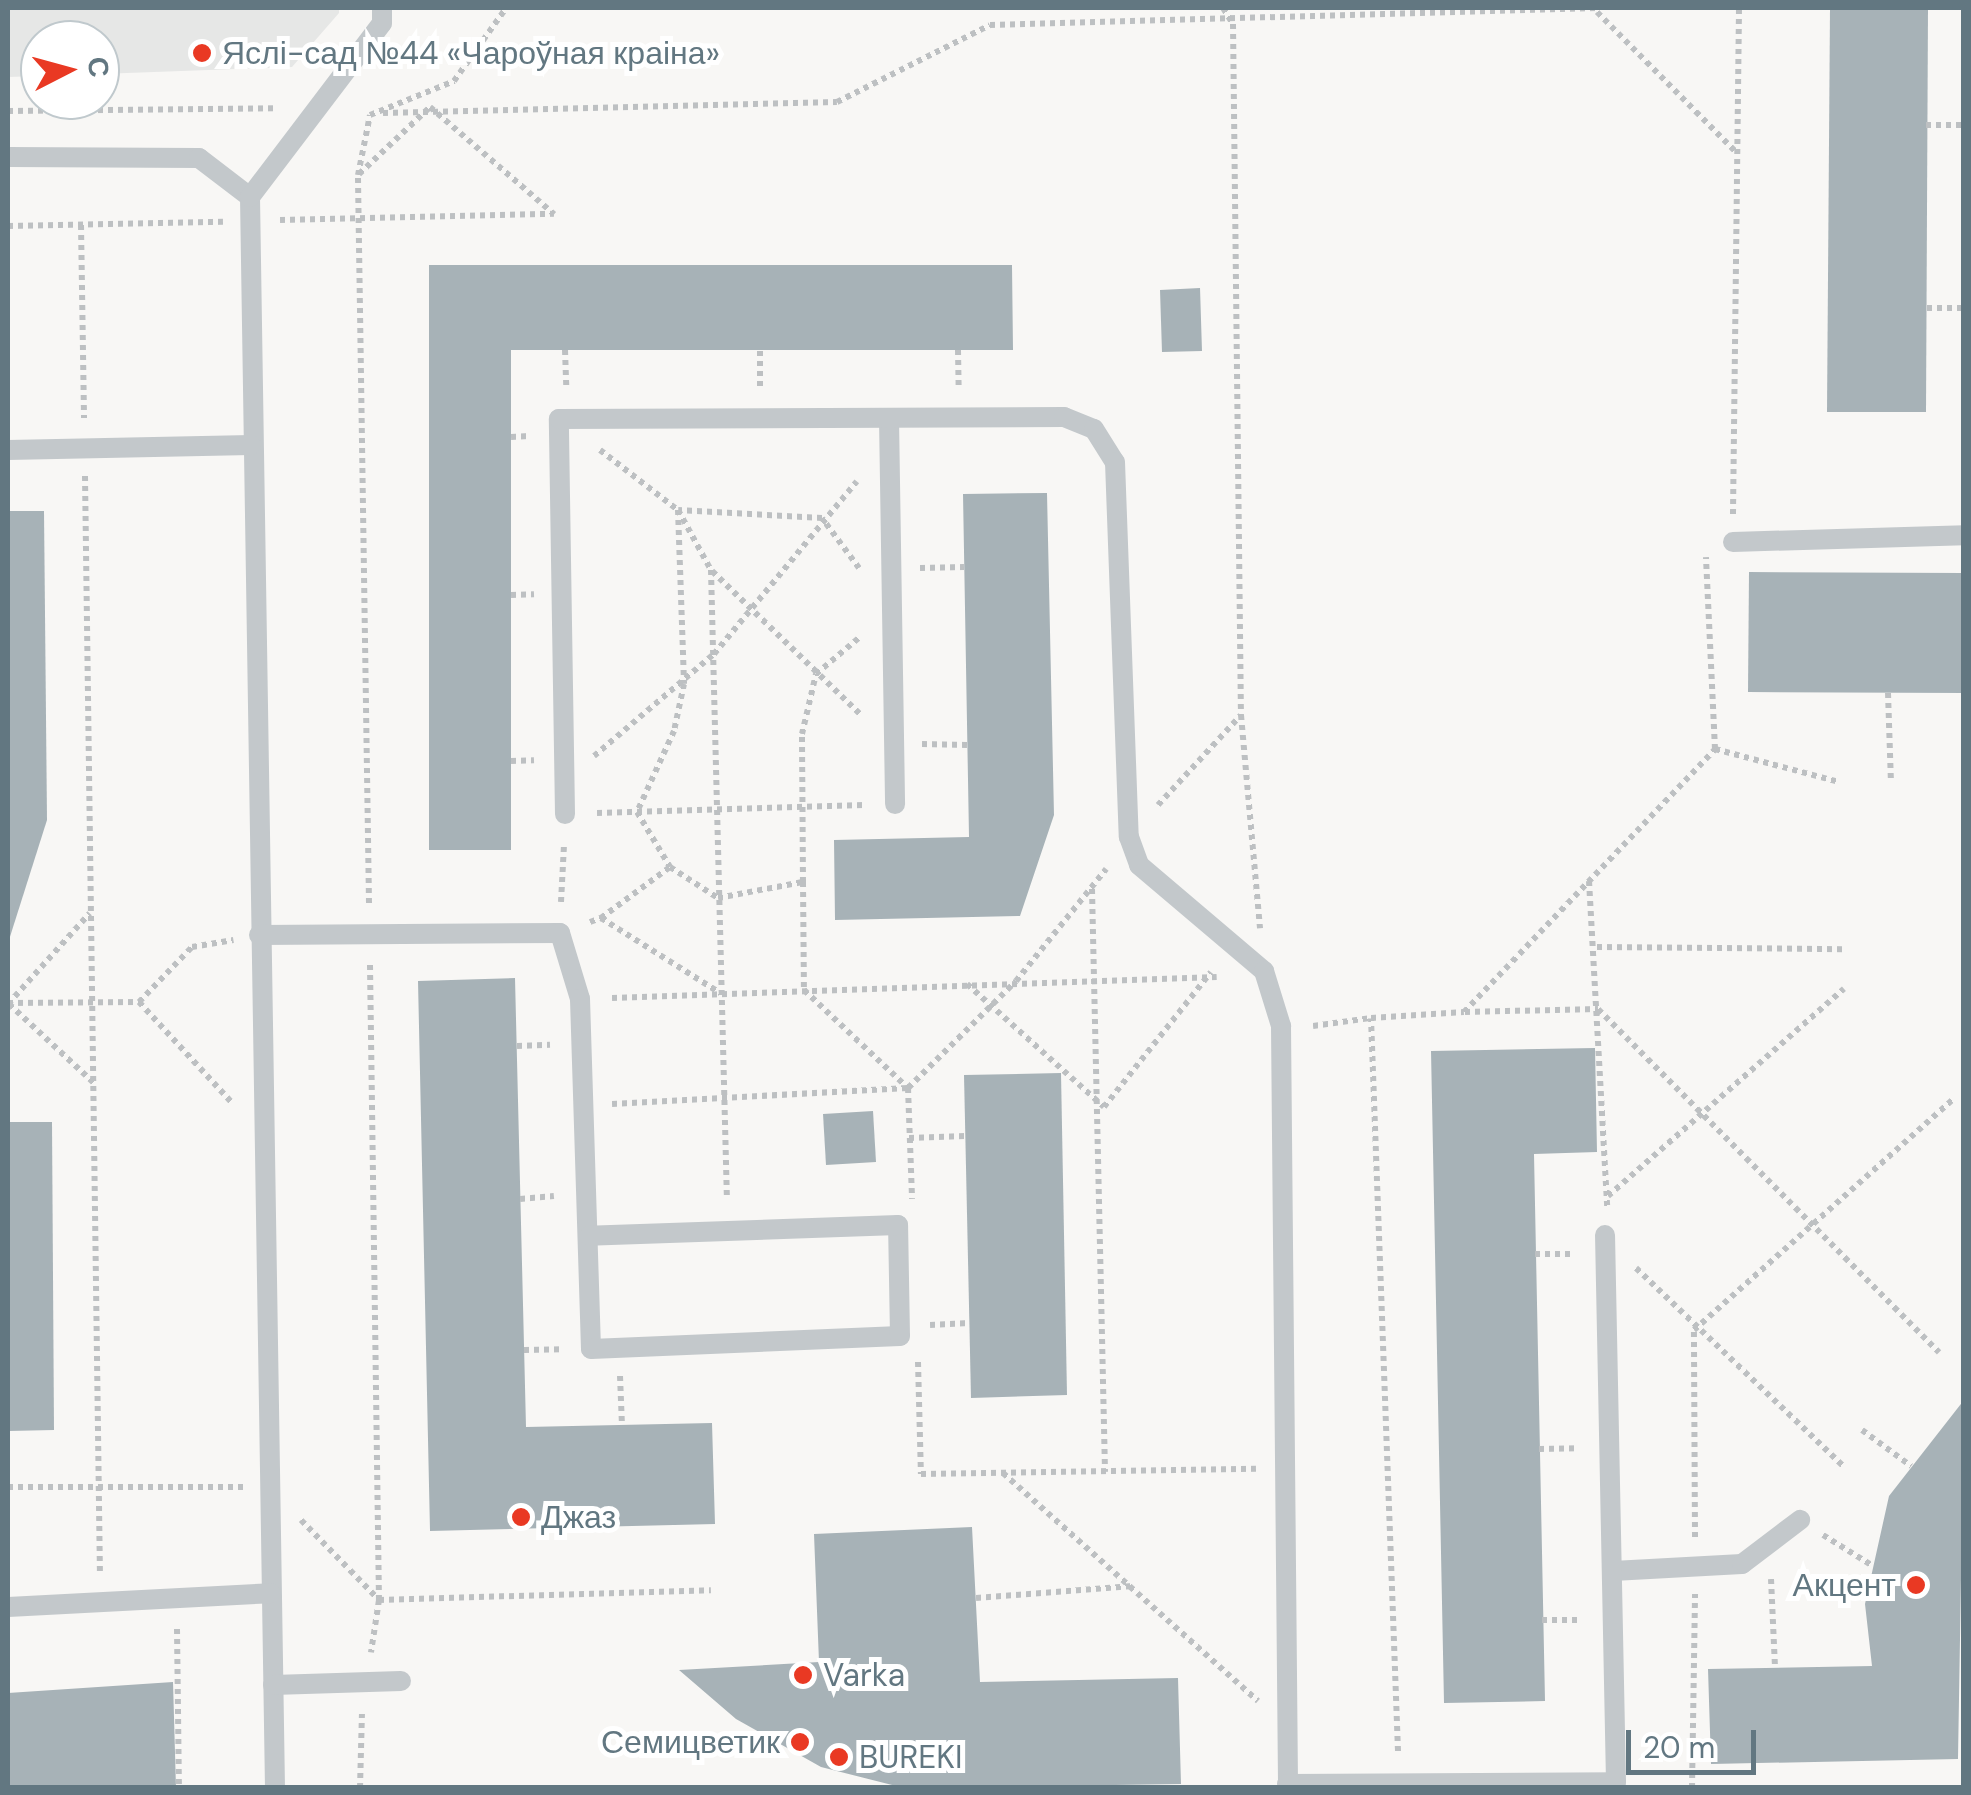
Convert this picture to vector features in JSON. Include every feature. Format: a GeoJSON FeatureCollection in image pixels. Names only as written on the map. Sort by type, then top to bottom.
{"type":"FeatureCollection","features":[{"type":"Feature","properties":{"kind":"lane"},"geometry":{"type":"LineString","coordinates":[[275,1788],[250,196],[382,24],[382,8]]}},
{"type":"Feature","properties":{"kind":"lane"},"geometry":{"type":"LineString","coordinates":[[8,157],[200,158],[250,196]]}},
{"type":"Feature","properties":{"kind":"lane"},"geometry":{"type":"LineString","coordinates":[[888,418],[895,804]]}},
{"type":"Feature","properties":{"kind":"lane"},"geometry":{"type":"LineString","coordinates":[[565,814],[559,419],[1064,418],[1094,429],[1115,462],[1129,837],[1139,865],[1264,971],[1281,1026],[1287,1786],[1400,1781],[1620,1785],[1605,1235]]}},
{"type":"Feature","properties":{"kind":"lane"},"geometry":{"type":"LineString","coordinates":[[8,450],[251,446]]}},
{"type":"Feature","properties":{"kind":"lane"},"geometry":{"type":"LineString","coordinates":[[1733,542],[1964,535]]}},
{"type":"Feature","properties":{"kind":"lane"},"geometry":{"type":"LineString","coordinates":[[259,935],[369,931],[560,933],[580,1000],[590,1349],[900,1336],[898,1224],[589,1236]]}},
{"type":"Feature","properties":{"kind":"lane"},"geometry":{"type":"LineString","coordinates":[[1613,1572],[1742,1564],[1800,1520]]}},
{"type":"Feature","properties":{"kind":"lane"},"geometry":{"type":"LineString","coordinates":[[8,1607],[271,1593]]}},
{"type":"Feature","properties":{"kind":"lane"},"geometry":{"type":"LineString","coordinates":[[273,1685],[401,1681]]}},
{"type":"Feature","properties":{"kind":"path"},"geometry":{"type":"LineString","coordinates":[[370,115],[454,81],[506,8]]}},
{"type":"Feature","properties":{"kind":"path"},"geometry":{"type":"LineString","coordinates":[[1224,8],[1233,24],[1241,715],[1264,971]]}},
{"type":"Feature","properties":{"kind":"path"},"geometry":{"type":"LineString","coordinates":[[1464,1012],[1715,749],[1705,533],[1733,542],[1739,8]]}},
{"type":"Feature","properties":{"kind":"path"},"geometry":{"type":"LineString","coordinates":[[8,111],[317,108],[370,115],[430,106],[836,102],[990,26],[1233,24],[1597,9],[1736,153]]}},
{"type":"Feature","properties":{"kind":"path"},"geometry":{"type":"LineString","coordinates":[[358,175],[430,106]]}},
{"type":"Feature","properties":{"kind":"path"},"geometry":{"type":"LineString","coordinates":[[430,106],[554,214]]}},
{"type":"Feature","properties":{"kind":"path"},"geometry":{"type":"LineString","coordinates":[[370,115],[358,175],[379,1600]]}},
{"type":"Feature","properties":{"kind":"path"},"geometry":{"type":"LineString","coordinates":[[1926,125],[1964,125]]}},
{"type":"Feature","properties":{"kind":"path"},"geometry":{"type":"LineString","coordinates":[[81,224],[101,1600]]}},
{"type":"Feature","properties":{"kind":"path"},"geometry":{"type":"LineString","coordinates":[[1927,308],[1964,308]]}},
{"type":"Feature","properties":{"kind":"path"},"geometry":{"type":"LineString","coordinates":[[559,419],[678,510],[711,570],[816,674],[894,744],[967,745]]}},
{"type":"Feature","properties":{"kind":"path"},"geometry":{"type":"LineString","coordinates":[[678,510],[822,518],[892,610],[816,674],[802,734],[804,990],[908,1088]]}},
{"type":"Feature","properties":{"kind":"path"},"geometry":{"type":"LineString","coordinates":[[637,812],[674,732],[684,684],[678,510]]}},
{"type":"Feature","properties":{"kind":"path"},"geometry":{"type":"LineString","coordinates":[[565,779],[684,684],[714,654],[822,518]]}},
{"type":"Feature","properties":{"kind":"path"},"geometry":{"type":"LineString","coordinates":[[711,570],[728,1230]]}},
{"type":"Feature","properties":{"kind":"path"},"geometry":{"type":"LineString","coordinates":[[1888,693],[1891,782]]}},
{"type":"Feature","properties":{"kind":"path"},"geometry":{"type":"LineString","coordinates":[[585,1106],[908,1088],[1016,981],[1129,837],[1241,715]]}},
{"type":"Feature","properties":{"kind":"path"},"geometry":{"type":"LineString","coordinates":[[1715,749],[1839,782]]}},
{"type":"Feature","properties":{"kind":"path"},"geometry":{"type":"LineString","coordinates":[[670,867],[601,918],[560,933],[565,814],[895,804]]}},
{"type":"Feature","properties":{"kind":"path"},"geometry":{"type":"LineString","coordinates":[[637,812],[670,867],[718,898],[803,882]]}},
{"type":"Feature","properties":{"kind":"path"},"geometry":{"type":"LineString","coordinates":[[1589,880],[1596,946],[1608,1196],[1605,1235],[1694,1330],[1844,1467]]}},
{"type":"Feature","properties":{"kind":"path"},"geometry":{"type":"LineString","coordinates":[[1092,887],[1104,1108],[1104,1472]]}},
{"type":"Feature","properties":{"kind":"path"},"geometry":{"type":"LineString","coordinates":[[8,1003],[91,912]]}},
{"type":"Feature","properties":{"kind":"path"},"geometry":{"type":"LineString","coordinates":[[601,918],[721,994]]}},
{"type":"Feature","properties":{"kind":"path"},"geometry":{"type":"LineString","coordinates":[[8,1003],[139,1002],[192,947],[259,935]]}},
{"type":"Feature","properties":{"kind":"path"},"geometry":{"type":"LineString","coordinates":[[1596,946],[1844,949]]}},
{"type":"Feature","properties":{"kind":"path"},"geometry":{"type":"LineString","coordinates":[[580,1000],[1212,972],[1104,1108]]}},
{"type":"Feature","properties":{"kind":"path"},"geometry":{"type":"LineString","coordinates":[[966,983],[994,1004],[1104,1108]]}},
{"type":"Feature","properties":{"kind":"path"},"geometry":{"type":"LineString","coordinates":[[1608,1196],[1695,1113],[1844,990]]}},
{"type":"Feature","properties":{"kind":"path"},"geometry":{"type":"LineString","coordinates":[[139,1002],[262,1135]]}},
{"type":"Feature","properties":{"kind":"path"},"geometry":{"type":"LineString","coordinates":[[8,1003],[94,1083]]}},
{"type":"Feature","properties":{"kind":"path"},"geometry":{"type":"LineString","coordinates":[[1281,1026],[1464,1012],[1598,1009],[1695,1113],[1939,1352]]}},
{"type":"Feature","properties":{"kind":"path"},"geometry":{"type":"LineString","coordinates":[[1371,1018],[1400,1781]]}},
{"type":"Feature","properties":{"kind":"path"},"geometry":{"type":"LineString","coordinates":[[1692,1788],[1694,1330],[1953,1098]]}},
{"type":"Feature","properties":{"kind":"path"},"geometry":{"type":"LineString","coordinates":[[909,1138],[966,1136]]}},
{"type":"Feature","properties":{"kind":"path"},"geometry":{"type":"LineString","coordinates":[[916,1326],[968,1323]]}},
{"type":"Feature","properties":{"kind":"path"},"geometry":{"type":"LineString","coordinates":[[620,1348],[622,1425]]}},
{"type":"Feature","properties":{"kind":"path"},"geometry":{"type":"LineString","coordinates":[[1862,1430],[1912,1466]]}},
{"type":"Feature","properties":{"kind":"path"},"geometry":{"type":"LineString","coordinates":[[1285,1469],[1002,1472],[1133,1586],[1286,1728]]}},
{"type":"Feature","properties":{"kind":"path"},"geometry":{"type":"LineString","coordinates":[[8,1488],[269,1487],[379,1600],[711,1590]]}},
{"type":"Feature","properties":{"kind":"path"},"geometry":{"type":"LineString","coordinates":[[1800,1520],[1874,1566]]}},
{"type":"Feature","properties":{"kind":"path"},"geometry":{"type":"LineString","coordinates":[[1769,1544],[1775,1668]]}},
{"type":"Feature","properties":{"kind":"path"},"geometry":{"type":"LineString","coordinates":[[976,1598],[1133,1586]]}},
{"type":"Feature","properties":{"kind":"path"},"geometry":{"type":"LineString","coordinates":[[177,1597],[178,1788]]}},
{"type":"Feature","properties":{"kind":"shaded area","name":"Яслі-сад №44 «Чароўная краіна»"},"geometry":{"type":"Polygon","coordinates":[[[8,8],[339,8],[339,13],[292,67],[120,73],[120,20],[20,20],[20,77],[8,77],[8,8]]]}},
{"type":"Feature","properties":{"kind":"building"},"geometry":{"type":"Polygon","coordinates":[[[1830,8],[1928,8],[1926,412],[1827,412],[1830,8]]]}},
{"type":"Feature","properties":{"kind":"building"},"geometry":{"type":"Polygon","coordinates":[[[429,265],[1012,265],[1013,350],[511,350],[511,850],[429,850],[429,265]]]}},
{"type":"Feature","properties":{"kind":"building"},"geometry":{"type":"Polygon","coordinates":[[[1200,288],[1202,351],[1162,352],[1160,290],[1200,288]]]}},
{"type":"Feature","properties":{"kind":"building"},"geometry":{"type":"Polygon","coordinates":[[[1047,493],[1054,815],[1020,916],[835,920],[834,840],[969,837],[963,494],[1047,493]]]}},
{"type":"Feature","properties":{"kind":"building"},"geometry":{"type":"Polygon","coordinates":[[[8,511],[44,511],[47,820],[8,943],[8,511]]]}},
{"type":"Feature","properties":{"kind":"building"},"geometry":{"type":"Polygon","coordinates":[[[1749,572],[1964,573],[1964,693],[1748,692],[1749,572]]]}},
{"type":"Feature","properties":{"kind":"building"},"geometry":{"type":"Polygon","coordinates":[[[515,978],[526,1427],[712,1423],[715,1524],[430,1531],[418,981],[515,978]]]}},
{"type":"Feature","properties":{"kind":"building"},"geometry":{"type":"Polygon","coordinates":[[[1595,1048],[1597,1152],[1534,1154],[1545,1701],[1444,1703],[1431,1051],[1595,1048]]]}},
{"type":"Feature","properties":{"kind":"building"},"geometry":{"type":"Polygon","coordinates":[[[1061,1073],[1067,1395],[971,1398],[964,1075],[1061,1073]]]}},
{"type":"Feature","properties":{"kind":"building"},"geometry":{"type":"Polygon","coordinates":[[[873,1111],[876,1162],[826,1165],[823,1114],[873,1111]]]}},
{"type":"Feature","properties":{"kind":"building"},"geometry":{"type":"Polygon","coordinates":[[[8,1122],[52,1122],[54,1430],[8,1431],[8,1122]]]}},
{"type":"Feature","properties":{"kind":"building","name":"Акцент"},"geometry":{"type":"Polygon","coordinates":[[[1964,1400],[1958,1759],[1711,1764],[1708,1669],[1872,1666],[1865,1604],[1889,1496],[1964,1400]]]}},
{"type":"Feature","properties":{"kind":"building"},"geometry":{"type":"Polygon","coordinates":[[[972,1527],[980,1682],[1178,1678],[1181,1784],[904,1788],[821,1767],[736,1719],[679,1670],[819,1662],[814,1534],[972,1527]]]}},
{"type":"Feature","properties":{"kind":"building"},"geometry":{"type":"Polygon","coordinates":[[[173,1682],[176,1788],[8,1788],[8,1693],[173,1682]]]}},
{"type":"Feature","properties":{"kind":"place","name":"Яслі-сад №44 «Чароўная краіна»"},"geometry":{"type":"Point","coordinates":[202,53]}},
{"type":"Feature","properties":{"kind":"place","name":"Джаз"},"geometry":{"type":"Point","coordinates":[521,1517]}},
{"type":"Feature","properties":{"kind":"place","name":"Акцент"},"geometry":{"type":"Point","coordinates":[1916,1585]}},
{"type":"Feature","properties":{"kind":"place","name":"Varka"},"geometry":{"type":"Point","coordinates":[803,1675]}},
{"type":"Feature","properties":{"kind":"place","name":"Семицветик"},"geometry":{"type":"Point","coordinates":[800,1742]}},
{"type":"Feature","properties":{"kind":"place","name":"BUREKI"},"geometry":{"type":"Point","coordinates":[839,1757]}}]}
